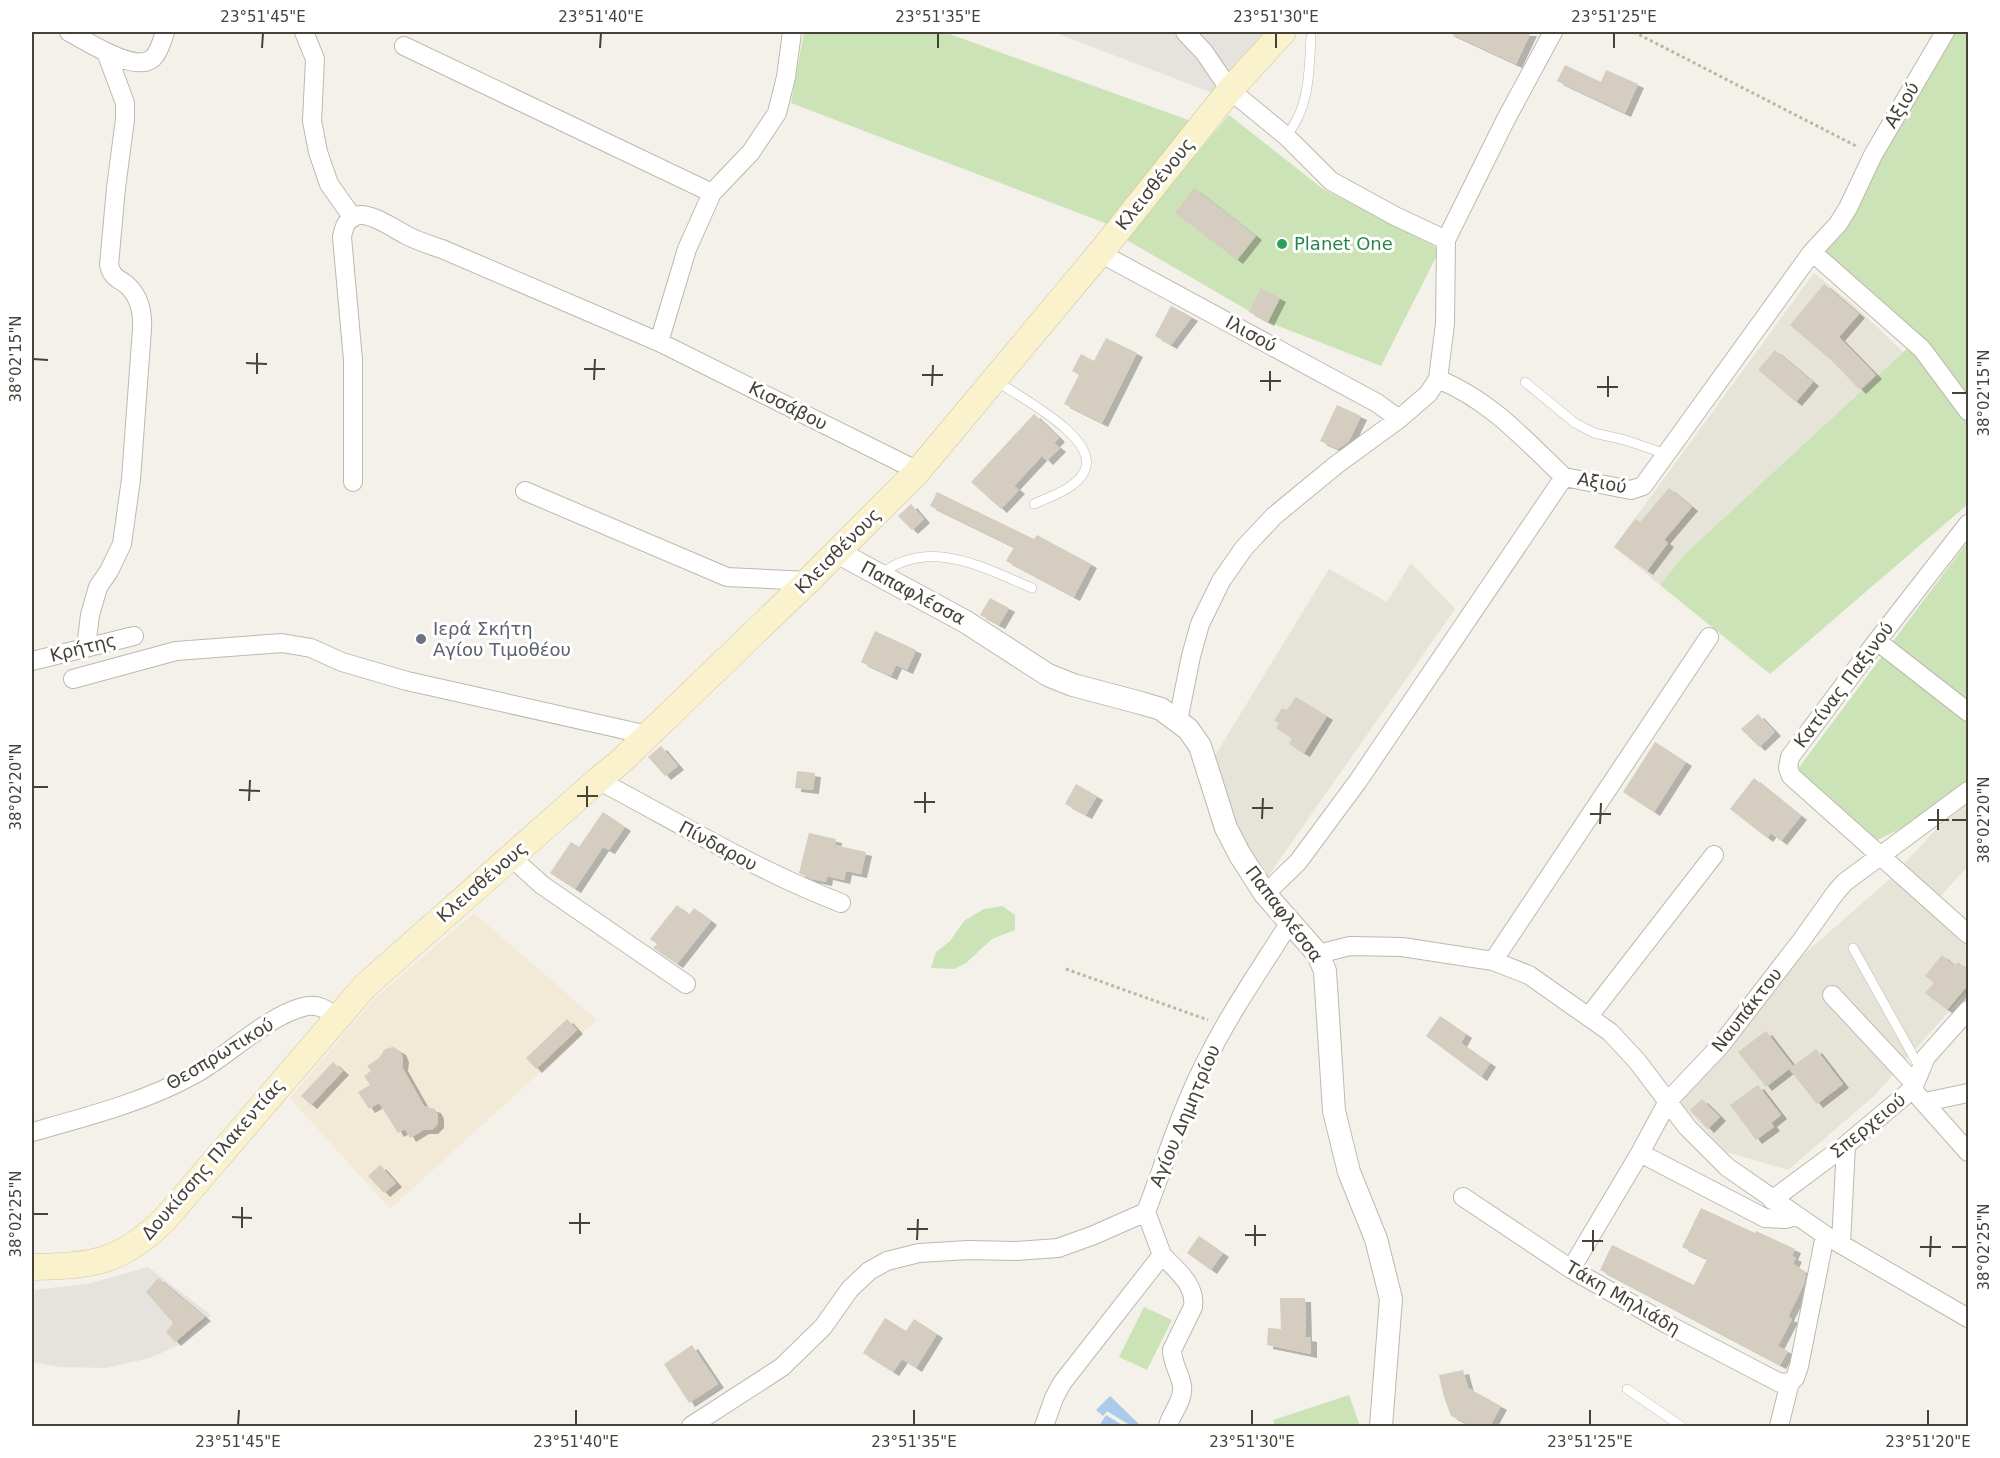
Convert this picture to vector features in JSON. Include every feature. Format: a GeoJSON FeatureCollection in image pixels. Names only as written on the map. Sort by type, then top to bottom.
{"type":"FeatureCollection","features":[{"type":"Feature","properties":{"kind":"main road","name":"Κλεισθένους"},"geometry":{"type":"LineString","coordinates":[[336,1017],[365,986],[619,763],[808,581],[918,471],[1100,253],[1230,90],[1283,32]]}},
{"type":"Feature","properties":{"kind":"main road","name":"Δουκίσσης Πλακεντίας"},"geometry":{"type":"LineString","coordinates":[[32,1267],[94,1262],[110,1258],[139,1243],[165,1219],[336,1017]]}},
{"type":"Feature","properties":{"kind":"street"},"geometry":{"type":"LineString","coordinates":[[69,32],[106,52],[130,62],[143,63],[159,50],[165,32]]}},
{"type":"Feature","properties":{"kind":"street"},"geometry":{"type":"LineString","coordinates":[[304,32],[315,59],[312,121],[318,152],[329,184],[353,218],[344,226],[342,237],[353,360],[353,483]]}},
{"type":"Feature","properties":{"kind":"street"},"geometry":{"type":"LineString","coordinates":[[659,342],[687,249],[712,193],[751,152],[777,113],[786,77],[792,32]]}},
{"type":"Feature","properties":{"kind":"street"},"geometry":{"type":"LineString","coordinates":[[1185,32],[1204,52],[1230,90],[1286,136],[1322,173],[1341,188],[1446,240]]}},
{"type":"Feature","properties":{"kind":"street"},"geometry":{"type":"LineString","coordinates":[[1178,721],[1200,624],[1216,590],[1238,556],[1274,516],[1336,465],[1399,419],[1428,394],[1438,379],[1445,324],[1446,240],[1505,121],[1553,32]]}},
{"type":"Feature","properties":{"kind":"street","name":"Αξιού"},"geometry":{"type":"LineString","coordinates":[[1265,894],[1298,862],[1358,781],[1564,477],[1631,490],[1643,486],[1812,252],[1838,224],[1873,155],[1945,32]]}},
{"type":"Feature","properties":{"kind":"street"},"geometry":{"type":"LineString","coordinates":[[404,46],[712,193]]}},
{"type":"Feature","properties":{"kind":"street"},"geometry":{"type":"LineString","coordinates":[[86,647],[90,615],[98,587],[109,571],[122,544],[131,479],[142,329],[140,303],[127,286],[111,274],[109,265],[125,103],[106,52]]}},
{"type":"Feature","properties":{"kind":"street","name":"Κισσάβου"},"geometry":{"type":"LineString","coordinates":[[353,218],[367,214],[408,237],[442,249],[659,342],[918,471]]}},
{"type":"Feature","properties":{"kind":"street"},"geometry":{"type":"LineString","coordinates":[[1812,252],[1922,349],[1968,411]]}},
{"type":"Feature","properties":{"kind":"street","name":"Ιλισού"},"geometry":{"type":"LineString","coordinates":[[1100,253],[1377,403],[1399,419]]}},
{"type":"Feature","properties":{"kind":"street"},"geometry":{"type":"LineString","coordinates":[[1438,379],[1471,394],[1495,411],[1564,477]]}},
{"type":"Feature","properties":{"kind":"street"},"geometry":{"type":"LineString","coordinates":[[525,491],[722,575],[733,578],[808,581]]}},
{"type":"Feature","properties":{"kind":"street","name":"Κατίνας Παξινού"},"geometry":{"type":"LineString","coordinates":[[1968,524],[1790,757],[1788,768],[1791,776],[1968,934]]}},
{"type":"Feature","properties":{"kind":"street","name":"Παπαφλέσσα"},"geometry":{"type":"LineString","coordinates":[[837,552],[966,622],[1048,675],[1073,685],[1161,709],[1188,729],[1200,746],[1226,828],[1265,894],[1318,954],[1324,971],[1334,1111],[1349,1172],[1376,1239],[1391,1299],[1381,1426]]}},
{"type":"Feature","properties":{"kind":"street","name":"Κρήτης"},"geometry":{"type":"LineString","coordinates":[[32,661],[134,636]]}},
{"type":"Feature","properties":{"kind":"street"},"geometry":{"type":"LineString","coordinates":[[1492,961],[1709,637]]}},
{"type":"Feature","properties":{"kind":"street"},"geometry":{"type":"LineString","coordinates":[[1877,641],[1968,712]]}},
{"type":"Feature","properties":{"kind":"street"},"geometry":{"type":"LineString","coordinates":[[73,679],[176,651],[297,644],[342,662],[406,681],[648,735]]}},
{"type":"Feature","properties":{"kind":"street","name":"Πίνδαρου"},"geometry":{"type":"LineString","coordinates":[[598,780],[767,872],[842,903]]}},
{"type":"Feature","properties":{"kind":"street","name":"Ναυπάκτου"},"geometry":{"type":"LineString","coordinates":[[1571,1269],[1668,1101],[1720,1046],[1836,892],[1845,882],[1968,791]]}},
{"type":"Feature","properties":{"kind":"street"},"geometry":{"type":"LineString","coordinates":[[1589,1016],[1714,855]]}},
{"type":"Feature","properties":{"kind":"street"},"geometry":{"type":"LineString","coordinates":[[511,857],[542,885],[686,984]]}},
{"type":"Feature","properties":{"kind":"street","name":"Αγίου Δημητρίου"},"geometry":{"type":"LineString","coordinates":[[1146,1212],[1204,1064],[1290,922]]}},
{"type":"Feature","properties":{"kind":"street"},"geometry":{"type":"LineString","coordinates":[[1318,954],[1350,945],[1402,947],[1492,961],[1529,975],[1610,1032],[1625,1047],[1687,1127],[1727,1167],[1825,1235],[1968,1318]]}},
{"type":"Feature","properties":{"kind":"street"},"geometry":{"type":"LineString","coordinates":[[1832,995],[1916,1080],[1925,1102],[1965,1146]]}},
{"type":"Feature","properties":{"kind":"street","name":"Θεσπρωτικού"},"geometry":{"type":"LineString","coordinates":[[32,1132],[118,1106],[176,1084],[218,1060],[258,1031],[296,1009],[316,1005],[326,1008],[336,1017]]}},
{"type":"Feature","properties":{"kind":"street","name":"Σπερχειού"},"geometry":{"type":"LineString","coordinates":[[1772,1200],[1846,1144],[1916,1080],[1929,1052],[1968,1010]]}},
{"type":"Feature","properties":{"kind":"street"},"geometry":{"type":"LineString","coordinates":[[1925,1102],[1968,1093]]}},
{"type":"Feature","properties":{"kind":"street"},"geometry":{"type":"LineString","coordinates":[[1841,1244],[1846,1144]]}},
{"type":"Feature","properties":{"kind":"street"},"geometry":{"type":"LineString","coordinates":[[1640,1153],[1765,1218],[1786,1219],[1796,1216]]}},
{"type":"Feature","properties":{"kind":"street","name":"Τάκη Μηλιάδη"},"geometry":{"type":"LineString","coordinates":[[1463,1197],[1571,1269],[1667,1324],[1780,1383],[1791,1382]]}},
{"type":"Feature","properties":{"kind":"street"},"geometry":{"type":"LineString","coordinates":[[691,1426],[782,1367],[823,1327],[850,1289],[869,1270],[887,1261],[919,1253],[1058,1248],[1146,1212],[1162,1255],[1185,1279],[1192,1290],[1194,1300],[1193,1307],[1172,1350],[1172,1357],[1182,1387],[1178,1405],[1168,1426]]}},
{"type":"Feature","properties":{"kind":"street"},"geometry":{"type":"LineString","coordinates":[[1779,1426],[1791,1382],[1799,1366],[1825,1235]]}},
{"type":"Feature","properties":{"kind":"street"},"geometry":{"type":"LineString","coordinates":[[1044,1426],[1062,1383],[1162,1255]]}},
{"type":"Feature","properties":{"kind":"lane"},"geometry":{"type":"LineString","coordinates":[[1286,136],[1294,126],[1308,88],[1311,37]]}},
{"type":"Feature","properties":{"kind":"lane"},"geometry":{"type":"LineString","coordinates":[[994,380],[1061,424],[1078,440],[1087,456],[1086,470],[1080,477],[1063,492],[1034,504]]}},
{"type":"Feature","properties":{"kind":"lane"},"geometry":{"type":"LineString","coordinates":[[1525,382],[1575,423],[1594,433],[1625,440],[1666,454]]}},
{"type":"Feature","properties":{"kind":"lane"},"geometry":{"type":"LineString","coordinates":[[880,575],[906,560],[941,557],[964,560],[1032,588]]}},
{"type":"Feature","properties":{"kind":"lane"},"geometry":{"type":"LineString","coordinates":[[1853,948],[1916,1080]]}},
{"type":"Feature","properties":{"kind":"lane"},"geometry":{"type":"LineString","coordinates":[[1627,1389],[1681,1426]]}},
{"type":"Feature","properties":{"kind":"path"},"geometry":{"type":"LineString","coordinates":[[1634,32],[1873,155]]}},
{"type":"Feature","properties":{"kind":"path"},"geometry":{"type":"LineString","coordinates":[[1066,969],[1225,1026]]}},
{"type":"Feature","properties":{"kind":"shaded area"},"geometry":{"type":"Polygon","coordinates":[[[1053,32],[1272,32],[1218,95],[1053,32]]]}},
{"type":"Feature","properties":{"kind":"shaded area"},"geometry":{"type":"Polygon","coordinates":[[[1814,273],[1856,307],[1903,352],[1685,554],[1660,585],[1614,547],[1814,273]]]}},
{"type":"Feature","properties":{"kind":"shaded area"},"geometry":{"type":"Polygon","coordinates":[[[1411,563],[1455,609],[1266,879],[1242,844],[1211,762],[1329,569],[1387,602],[1411,563]]]}},
{"type":"Feature","properties":{"kind":"shaded area"},"geometry":{"type":"Polygon","coordinates":[[[1968,804],[1968,866],[1928,910],[1968,948],[1968,990],[1874,1096],[1788,1170],[1727,1152],[1678,1101],[1720,1059],[1801,957],[1892,877],[1941,824],[1968,804]]]}},
{"type":"Feature","properties":{"kind":"shaded area"},"geometry":{"type":"Polygon","coordinates":[[[474,913],[597,1020],[390,1209],[290,1098],[374,999],[474,913]]]}},
{"type":"Feature","properties":{"kind":"shaded area"},"geometry":{"type":"Polygon","coordinates":[[[148,1267],[211,1315],[179,1345],[150,1358],[106,1368],[59,1367],[32,1362],[32,1290],[87,1284],[148,1267]]]}},
{"type":"Feature","properties":{"kind":"green space"},"geometry":{"type":"Polygon","coordinates":[[[804,32],[944,32],[1194,122],[1110,225],[791,103],[804,32]]]}},
{"type":"Feature","properties":{"kind":"green space"},"geometry":{"type":"Polygon","coordinates":[[[1954,32],[1968,32],[1968,504],[1770,674],[1660,585],[1685,554],[1913,343],[1818,256],[1870,175],[1954,32]]]}},
{"type":"Feature","properties":{"kind":"green space","name":"Planet One"},"geometry":{"type":"Polygon","coordinates":[[[1229,115],[1323,189],[1440,249],[1381,366],[1268,322],[1125,239],[1229,115]]]}},
{"type":"Feature","properties":{"kind":"green space"},"geometry":{"type":"Polygon","coordinates":[[[1968,541],[1968,785],[1919,820],[1875,841],[1797,770],[1968,541]]]}},
{"type":"Feature","properties":{"kind":"green space"},"geometry":{"type":"Polygon","coordinates":[[[1002,906],[1015,915],[1015,930],[992,939],[966,963],[954,969],[931,968],[936,952],[950,941],[964,921],[984,909],[1002,906]]]}},
{"type":"Feature","properties":{"kind":"green space"},"geometry":{"type":"Polygon","coordinates":[[[1144,1307],[1172,1320],[1147,1370],[1119,1357],[1144,1307]]]}},
{"type":"Feature","properties":{"kind":"green space"},"geometry":{"type":"Polygon","coordinates":[[[1349,1395],[1360,1426],[1275,1426],[1273,1420],[1349,1395]]]}},
{"type":"Feature","properties":{"kind":"water"},"geometry":{"type":"Polygon","coordinates":[[[1110,1396],[1141,1426],[1126,1426],[1128,1424],[1107,1411],[1103,1416],[1096,1410],[1110,1396]]]}},
{"type":"Feature","properties":{"kind":"water"},"geometry":{"type":"Polygon","coordinates":[[[1106,1415],[1124,1426],[1099,1426],[1106,1415]]]}},
{"type":"Feature","properties":{"kind":"building"},"geometry":{"type":"Polygon","coordinates":[[[1447,32],[1531,32],[1516,64],[1447,32]]]}},
{"type":"Feature","properties":{"kind":"building"},"geometry":{"type":"Polygon","coordinates":[[[1565,65],[1601,82],[1606,70],[1638,84],[1625,113],[1557,81],[1565,65]]]}},
{"type":"Feature","properties":{"kind":"building"},"geometry":{"type":"Polygon","coordinates":[[[1194,188],[1256,236],[1237,260],[1175,213],[1194,188]]]}},
{"type":"Feature","properties":{"kind":"building"},"geometry":{"type":"Polygon","coordinates":[[[1824,284],[1859,314],[1839,337],[1876,375],[1860,390],[1832,361],[1790,325],[1824,284]]]}},
{"type":"Feature","properties":{"kind":"building"},"geometry":{"type":"Polygon","coordinates":[[[1261,288],[1280,298],[1268,322],[1249,312],[1261,288]]]}},
{"type":"Feature","properties":{"kind":"building"},"geometry":{"type":"Polygon","coordinates":[[[1171,306],[1192,317],[1171,345],[1155,336],[1171,306]]]}},
{"type":"Feature","properties":{"kind":"building"},"geometry":{"type":"Polygon","coordinates":[[[1106,338],[1137,353],[1102,423],[1064,404],[1079,375],[1072,371],[1081,354],[1094,361],[1106,338]]]}},
{"type":"Feature","properties":{"kind":"building"},"geometry":{"type":"Polygon","coordinates":[[[1775,350],[1813,382],[1796,402],[1758,370],[1775,350]]]}},
{"type":"Feature","properties":{"kind":"building"},"geometry":{"type":"Polygon","coordinates":[[[1337,405],[1361,416],[1349,441],[1338,449],[1320,441],[1337,405]]]}},
{"type":"Feature","properties":{"kind":"building"},"geometry":{"type":"Polygon","coordinates":[[[1034,414],[1059,438],[1054,443],[1060,448],[1047,461],[1042,456],[1014,486],[1019,490],[1001,509],[971,482],[1034,414]]]}},
{"type":"Feature","properties":{"kind":"building"},"geometry":{"type":"Polygon","coordinates":[[[1669,488],[1692,507],[1664,540],[1668,543],[1647,571],[1614,547],[1635,519],[1640,522],[1669,488]]]}},
{"type":"Feature","properties":{"kind":"building"},"geometry":{"type":"Polygon","coordinates":[[[937,492],[1034,539],[1037,535],[1091,564],[1074,597],[1006,561],[1014,547],[930,506],[937,492]]]}},
{"type":"Feature","properties":{"kind":"building"},"geometry":{"type":"Polygon","coordinates":[[[911,504],[924,519],[912,530],[898,516],[911,504]]]}},
{"type":"Feature","properties":{"kind":"building"},"geometry":{"type":"Polygon","coordinates":[[[990,598],[1009,608],[999,625],[980,615],[990,598]]]}},
{"type":"Feature","properties":{"kind":"building"},"geometry":{"type":"Polygon","coordinates":[[[875,631],[916,650],[907,670],[896,665],[891,676],[861,662],[875,631]]]}},
{"type":"Feature","properties":{"kind":"building"},"geometry":{"type":"Polygon","coordinates":[[[1296,697],[1327,716],[1304,753],[1289,744],[1292,738],[1276,728],[1279,723],[1274,721],[1282,708],[1287,710],[1296,697]]]}},
{"type":"Feature","properties":{"kind":"building"},"geometry":{"type":"Polygon","coordinates":[[[1758,714],[1775,732],[1759,747],[1741,729],[1758,714]]]}},
{"type":"Feature","properties":{"kind":"building"},"geometry":{"type":"Polygon","coordinates":[[[1655,742],[1686,762],[1654,812],[1623,792],[1655,742]]]}},
{"type":"Feature","properties":{"kind":"building"},"geometry":{"type":"Polygon","coordinates":[[[661,746],[678,766],[665,776],[648,757],[661,746]]]}},
{"type":"Feature","properties":{"kind":"building"},"geometry":{"type":"Polygon","coordinates":[[[797,771],[815,773],[813,790],[795,788],[797,771]]]}},
{"type":"Feature","properties":{"kind":"building"},"geometry":{"type":"Polygon","coordinates":[[[1754,778],[1801,816],[1781,841],[1771,833],[1767,838],[1730,809],[1754,778]]]}},
{"type":"Feature","properties":{"kind":"building"},"geometry":{"type":"Polygon","coordinates":[[[1076,784],[1097,796],[1086,815],[1065,804],[1076,784]]]}},
{"type":"Feature","properties":{"kind":"building"},"geometry":{"type":"Polygon","coordinates":[[[603,812],[625,827],[609,850],[603,847],[575,889],[550,873],[571,842],[579,847],[603,812]]]}},
{"type":"Feature","properties":{"kind":"building"},"geometry":{"type":"Polygon","coordinates":[[[809,833],[836,839],[835,845],[866,852],[861,874],[846,871],[844,880],[827,876],[826,882],[799,873],[809,833]]]}},
{"type":"Feature","properties":{"kind":"building"},"geometry":{"type":"Polygon","coordinates":[[[677,905],[689,915],[694,908],[711,921],[677,964],[653,948],[657,944],[650,939],[677,905]]]}},
{"type":"Feature","properties":{"kind":"building"},"geometry":{"type":"Polygon","coordinates":[[[1942,955],[1955,966],[1958,962],[1968,970],[1968,985],[1947,1010],[1925,993],[1934,983],[1925,976],[1942,955]]]}},
{"type":"Feature","properties":{"kind":"building"},"geometry":{"type":"Polygon","coordinates":[[[1440,1016],[1466,1034],[1461,1043],[1490,1063],[1481,1077],[1426,1036],[1440,1016]]]}},
{"type":"Feature","properties":{"kind":"building"},"geometry":{"type":"Polygon","coordinates":[[[567,1019],[577,1030],[536,1069],[526,1058],[567,1019]]]}},
{"type":"Feature","properties":{"kind":"building"},"geometry":{"type":"Polygon","coordinates":[[[1766,1031],[1793,1066],[1766,1087],[1738,1052],[1766,1031]]]}},
{"type":"Feature","properties":{"kind":"building"},"geometry":{"type":"Polygon","coordinates":[[[393,1047],[400,1051],[403,1058],[402,1067],[424,1106],[435,1109],[438,1115],[438,1124],[432,1130],[423,1130],[410,1138],[405,1129],[398,1133],[379,1103],[369,1109],[358,1092],[370,1085],[364,1076],[371,1071],[367,1066],[379,1058],[385,1049],[393,1047]]]}},
{"type":"Feature","properties":{"kind":"building"},"geometry":{"type":"Polygon","coordinates":[[[1816,1049],[1843,1084],[1817,1104],[1789,1069],[1816,1049]]]}},
{"type":"Feature","properties":{"kind":"building"},"geometry":{"type":"Polygon","coordinates":[[[333,1062],[343,1071],[311,1105],[301,1096],[333,1062]]]}},
{"type":"Feature","properties":{"kind":"building"},"geometry":{"type":"Polygon","coordinates":[[[1758,1085],[1781,1115],[1771,1123],[1774,1127],[1756,1140],[1730,1105],[1758,1085]]]}},
{"type":"Feature","properties":{"kind":"building"},"geometry":{"type":"Polygon","coordinates":[[[1702,1099],[1720,1117],[1708,1129],[1690,1110],[1702,1099]]]}},
{"type":"Feature","properties":{"kind":"building"},"geometry":{"type":"Polygon","coordinates":[[[380,1165],[396,1183],[384,1193],[368,1176],[380,1165]]]}},
{"type":"Feature","properties":{"kind":"building"},"geometry":{"type":"Polygon","coordinates":[[[1701,1208],[1795,1249],[1792,1256],[1796,1258],[1793,1264],[1806,1272],[1804,1284],[1788,1317],[1792,1319],[1778,1346],[1788,1351],[1780,1365],[1600,1270],[1612,1245],[1694,1285],[1707,1259],[1682,1247],[1701,1208]]]}},
{"type":"Feature","properties":{"kind":"building"},"geometry":{"type":"Polygon","coordinates":[[[1199,1236],[1223,1253],[1211,1270],[1187,1253],[1199,1236]]]}},
{"type":"Feature","properties":{"kind":"building"},"geometry":{"type":"Polygon","coordinates":[[[158,1278],[205,1317],[175,1342],[166,1332],[173,1323],[146,1292],[158,1278]]]}},
{"type":"Feature","properties":{"kind":"building"},"geometry":{"type":"Polygon","coordinates":[[[1280,1298],[1305,1298],[1306,1337],[1311,1338],[1311,1354],[1267,1345],[1268,1328],[1281,1329],[1280,1298]]]}},
{"type":"Feature","properties":{"kind":"building"},"geometry":{"type":"Polygon","coordinates":[[[885,1318],[906,1331],[914,1319],[937,1334],[916,1368],[902,1359],[893,1372],[863,1353],[885,1318]]]}},
{"type":"Feature","properties":{"kind":"building"},"geometry":{"type":"Polygon","coordinates":[[[692,1345],[718,1384],[689,1403],[664,1364],[692,1345]]]}},
{"type":"Feature","properties":{"kind":"building"},"geometry":{"type":"Polygon","coordinates":[[[1463,1370],[1468,1388],[1501,1406],[1490,1426],[1473,1426],[1451,1416],[1439,1375],[1463,1370]]]}},
{"type":"Feature","properties":{"kind":"place","name":"Planet One"},"geometry":{"type":"Point","coordinates":[1282,244]}},
{"type":"Feature","properties":{"kind":"place","name":"Ιερά Σκήτη Αγίου Τιμοθέου"},"geometry":{"type":"Point","coordinates":[421,639]}}]}
